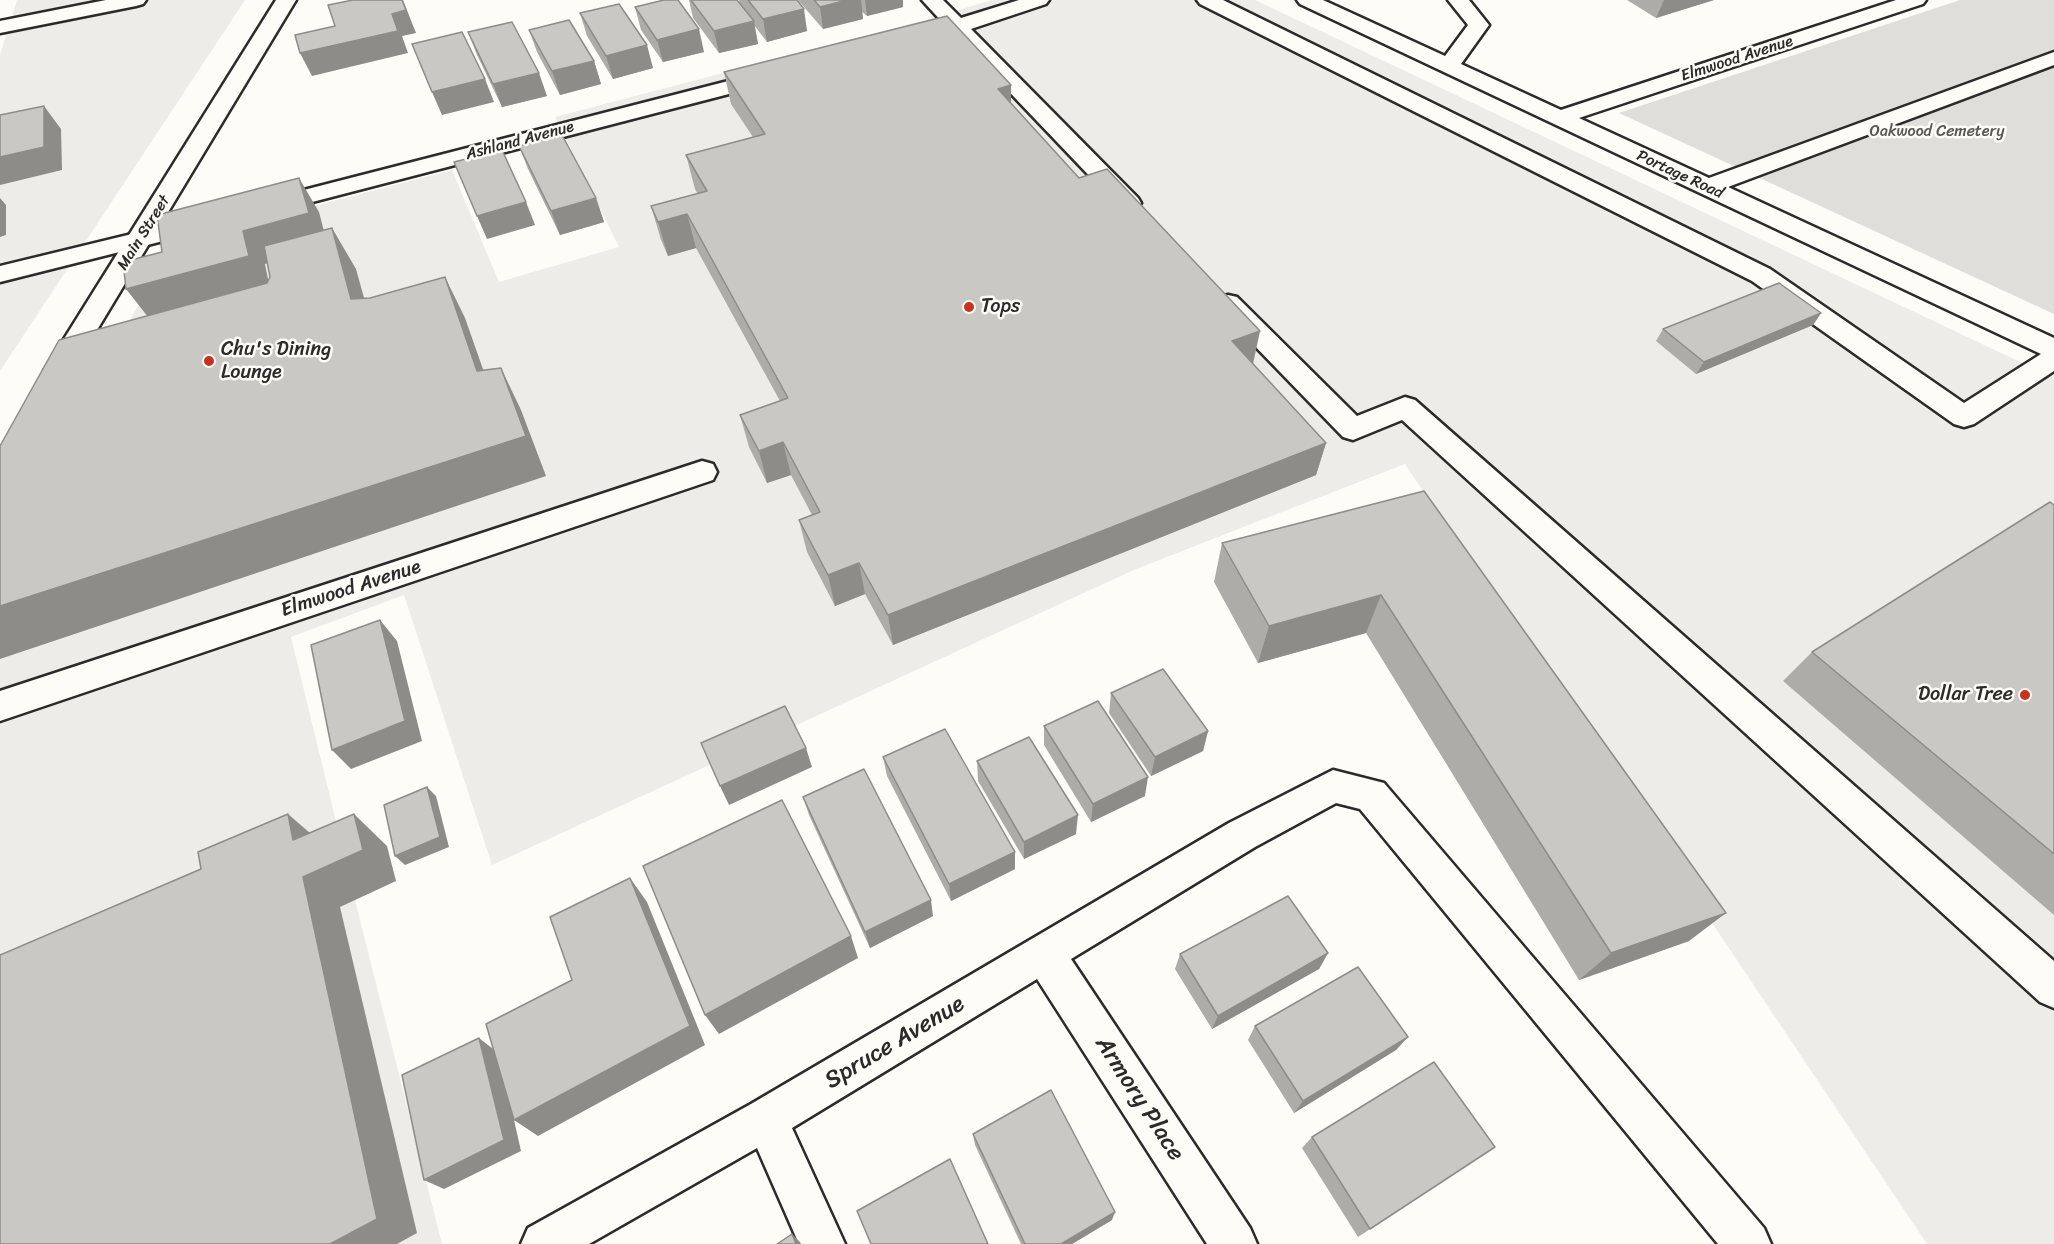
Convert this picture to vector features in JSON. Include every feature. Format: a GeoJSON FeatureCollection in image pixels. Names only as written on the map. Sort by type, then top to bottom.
{"type":"FeatureCollection","features":[{"type":"Feature","properties":{"kind":"street"},"geometry":{"type":"LineString","coordinates":[[0,27],[136,0]]}},
{"type":"Feature","properties":{"kind":"street","name":"Main Street"},"geometry":{"type":"LineString","coordinates":[[42,396],[286,0]]}},
{"type":"Feature","properties":{"kind":"street"},"geometry":{"type":"LineString","coordinates":[[932,0],[956,28],[1147,221]]}},
{"type":"Feature","properties":{"kind":"street"},"geometry":{"type":"LineString","coordinates":[[911,40],[956,28],[1039,0]]}},
{"type":"Feature","properties":{"kind":"street"},"geometry":{"type":"LineString","coordinates":[[1207,0],[1761,275],[1964,417],[2054,358]]}},
{"type":"Feature","properties":{"kind":"street","name":"Portage Road"},"geometry":{"type":"LineString","coordinates":[[1307,0],[2054,349]]}},
{"type":"Feature","properties":{"kind":"street"},"geometry":{"type":"LineString","coordinates":[[1448,66],[1479,25],[1458,0]]}},
{"type":"Feature","properties":{"kind":"street","name":"Elmwood Avenue"},"geometry":{"type":"LineString","coordinates":[[1558,118],[1916,0]]}},
{"type":"Feature","properties":{"kind":"street"},"geometry":{"type":"LineString","coordinates":[[1707,187],[2054,58]]}},
{"type":"Feature","properties":{"kind":"street","name":"Ashland Avenue"},"geometry":{"type":"LineString","coordinates":[[243,213],[796,70]]}},
{"type":"Feature","properties":{"kind":"street"},"geometry":{"type":"LineString","coordinates":[[0,274],[220,219]]}},
{"type":"Feature","properties":{"kind":"street"},"geometry":{"type":"LineString","coordinates":[[1212,287],[1353,430],[1406,407],[2054,988]]}},
{"type":"Feature","properties":{"kind":"street","name":"Elmwood Avenue"},"geometry":{"type":"LineString","coordinates":[[0,706],[702,472]]}},
{"type":"Feature","properties":{"kind":"street","name":"Spruce Avenue"},"geometry":{"type":"LineString","coordinates":[[544,1244],[766,1119],[1242,835],[1333,786],[1371,795],[1748,1244]]}},
{"type":"Feature","properties":{"kind":"street","name":"Armory Place"},"geometry":{"type":"LineString","coordinates":[[1044,954],[1234,1244]]}},
{"type":"Feature","properties":{"kind":"street"},"geometry":{"type":"LineString","coordinates":[[766,1119],[822,1244]]}},
{"type":"Feature","properties":{"kind":"shaded area"},"geometry":{"type":"Polygon","coordinates":[[[17,0],[245,0],[0,371],[0,55],[17,0]]]}},
{"type":"Feature","properties":{"kind":"shaded area"},"geometry":{"type":"Polygon","coordinates":[[[992,0],[1255,0],[2054,378],[2054,1244],[1927,1244],[1405,464],[1136,569],[492,865],[404,595],[291,637],[442,1244],[0,1244],[0,540],[176,242],[452,170],[499,282],[619,247],[555,117],[925,20],[992,0]]]}},
{"type":"Feature","properties":{"kind":"green space","name":"Oakwood Cemetery"},"geometry":{"type":"Polygon","coordinates":[[[1960,0],[2054,0],[2054,314],[1619,113],[1960,0]]]}},
{"type":"Feature","properties":{"kind":"building"},"geometry":{"type":"Polygon","coordinates":[[[353,0],[402,0],[406,10],[392,14],[398,31],[300,53],[295,35],[335,26],[328,5],[353,0]]]}},
{"type":"Feature","properties":{"kind":"building"},"geometry":{"type":"Polygon","coordinates":[[[664,0],[678,0],[699,29],[657,40],[635,7],[664,0]]]}},
{"type":"Feature","properties":{"kind":"building"},"geometry":{"type":"Polygon","coordinates":[[[691,0],[737,0],[754,21],[714,31],[691,0]]]}},
{"type":"Feature","properties":{"kind":"building"},"geometry":{"type":"Polygon","coordinates":[[[748,0],[797,0],[804,9],[763,19],[748,0]]]}},
{"type":"Feature","properties":{"kind":"building"},"geometry":{"type":"Polygon","coordinates":[[[814,0],[847,0],[820,7],[814,0]]]}},
{"type":"Feature","properties":{"kind":"building"},"geometry":{"type":"Polygon","coordinates":[[[619,4],[647,45],[606,56],[580,13],[619,4]]]}},
{"type":"Feature","properties":{"kind":"building"},"geometry":{"type":"Polygon","coordinates":[[[947,16],[1011,85],[998,89],[1079,178],[1107,169],[1260,331],[1232,341],[1326,443],[888,615],[859,563],[828,575],[799,520],[820,512],[783,442],[759,451],[740,415],[788,398],[687,214],[658,222],[651,206],[707,191],[686,155],[765,134],[724,72],[947,16]]]}},
{"type":"Feature","properties":{"kind":"building"},"geometry":{"type":"Polygon","coordinates":[[[569,20],[594,61],[552,71],[529,30],[569,20]]]}},
{"type":"Feature","properties":{"kind":"building"},"geometry":{"type":"Polygon","coordinates":[[[512,22],[539,73],[493,84],[468,32],[512,22]]]}},
{"type":"Feature","properties":{"kind":"building"},"geometry":{"type":"Polygon","coordinates":[[[462,32],[485,79],[432,92],[412,44],[462,32]]]}},
{"type":"Feature","properties":{"kind":"building"},"geometry":{"type":"Polygon","coordinates":[[[44,106],[44,147],[0,157],[0,115],[44,106]]]}},
{"type":"Feature","properties":{"kind":"building"},"geometry":{"type":"Polygon","coordinates":[[[562,135],[596,198],[551,211],[519,146],[562,135]]]}},
{"type":"Feature","properties":{"kind":"building"},"geometry":{"type":"Polygon","coordinates":[[[502,150],[526,202],[477,216],[454,162],[502,150]]]}},
{"type":"Feature","properties":{"kind":"building"},"geometry":{"type":"Polygon","coordinates":[[[299,178],[309,213],[243,231],[249,256],[126,289],[123,262],[162,252],[157,215],[299,178]]]}},
{"type":"Feature","properties":{"kind":"building"},"geometry":{"type":"Polygon","coordinates":[[[332,228],[351,299],[370,298],[445,277],[477,371],[501,368],[526,436],[0,606],[0,446],[59,340],[267,283],[270,277],[264,246],[332,228]]]}},
{"type":"Feature","properties":{"kind":"building"},"geometry":{"type":"Polygon","coordinates":[[[1779,283],[1821,313],[1704,362],[1663,329],[1779,283]]]}},
{"type":"Feature","properties":{"kind":"building"},"geometry":{"type":"Polygon","coordinates":[[[1424,491],[1726,913],[1611,953],[1381,595],[1269,626],[1222,543],[1424,491]]]}},
{"type":"Feature","properties":{"kind":"building"},"geometry":{"type":"Polygon","coordinates":[[[2050,502],[2054,505],[2054,854],[1812,652],[2050,502]]]}},
{"type":"Feature","properties":{"kind":"building"},"geometry":{"type":"Polygon","coordinates":[[[380,620],[405,721],[332,750],[311,645],[380,620]]]}},
{"type":"Feature","properties":{"kind":"building"},"geometry":{"type":"Polygon","coordinates":[[[1163,669],[1208,731],[1155,757],[1111,693],[1163,669]]]}},
{"type":"Feature","properties":{"kind":"building"},"geometry":{"type":"Polygon","coordinates":[[[1098,701],[1148,777],[1093,804],[1044,726],[1098,701]]]}},
{"type":"Feature","properties":{"kind":"building"},"geometry":{"type":"Polygon","coordinates":[[[785,706],[806,748],[720,786],[701,743],[785,706]]]}},
{"type":"Feature","properties":{"kind":"building"},"geometry":{"type":"Polygon","coordinates":[[[945,729],[1015,852],[949,884],[883,757],[945,729]]]}},
{"type":"Feature","properties":{"kind":"building"},"geometry":{"type":"Polygon","coordinates":[[[1029,737],[1078,815],[1024,842],[977,761],[1029,737]]]}},
{"type":"Feature","properties":{"kind":"building"},"geometry":{"type":"Polygon","coordinates":[[[864,769],[931,900],[865,932],[803,797],[864,769]]]}},
{"type":"Feature","properties":{"kind":"building"},"geometry":{"type":"Polygon","coordinates":[[[427,787],[440,837],[395,856],[384,805],[427,787]]]}},
{"type":"Feature","properties":{"kind":"building"},"geometry":{"type":"Polygon","coordinates":[[[782,800],[851,936],[705,1015],[643,866],[782,800]]]}},
{"type":"Feature","properties":{"kind":"building"},"geometry":{"type":"Polygon","coordinates":[[[288,814],[293,840],[354,814],[363,850],[303,877],[377,1219],[330,1244],[0,1244],[0,955],[201,869],[198,852],[288,814]]]}},
{"type":"Feature","properties":{"kind":"building"},"geometry":{"type":"Polygon","coordinates":[[[630,878],[690,1026],[514,1120],[486,1024],[572,980],[550,917],[630,878]]]}},
{"type":"Feature","properties":{"kind":"building"},"geometry":{"type":"Polygon","coordinates":[[[1288,896],[1328,953],[1218,1016],[1180,954],[1288,896]]]}},
{"type":"Feature","properties":{"kind":"building"},"geometry":{"type":"Polygon","coordinates":[[[1358,967],[1408,1037],[1303,1101],[1255,1026],[1358,967]]]}},
{"type":"Feature","properties":{"kind":"building"},"geometry":{"type":"Polygon","coordinates":[[[479,1038],[504,1140],[424,1180],[402,1075],[479,1038]]]}},
{"type":"Feature","properties":{"kind":"building"},"geometry":{"type":"Polygon","coordinates":[[[1434,1062],[1495,1147],[1370,1229],[1312,1137],[1434,1062]]]}},
{"type":"Feature","properties":{"kind":"building"},"geometry":{"type":"Polygon","coordinates":[[[1051,1090],[1115,1212],[1061,1244],[1025,1244],[973,1134],[1051,1090]]]}},
{"type":"Feature","properties":{"kind":"building"},"geometry":{"type":"Polygon","coordinates":[[[950,1159],[988,1244],[871,1244],[857,1211],[950,1159]]]}},
{"type":"Feature","properties":{"kind":"building"},"geometry":{"type":"Polygon","coordinates":[[[792,1234],[796,1244],[777,1244],[792,1234]]]}},
{"type":"Feature","properties":{"kind":"place","name":"Tops"},"geometry":{"type":"Point","coordinates":[969,307]}},
{"type":"Feature","properties":{"kind":"place","name":"Chu's Dining Lounge"},"geometry":{"type":"Point","coordinates":[209,361]}},
{"type":"Feature","properties":{"kind":"place","name":"Dollar Tree"},"geometry":{"type":"Point","coordinates":[2025,695]}}]}
